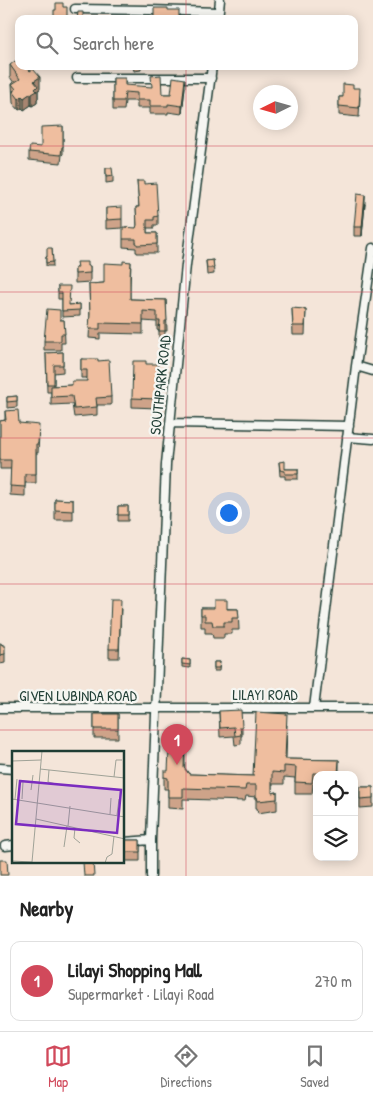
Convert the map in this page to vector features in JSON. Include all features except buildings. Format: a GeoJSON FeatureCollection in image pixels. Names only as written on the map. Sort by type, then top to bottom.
{"type":"FeatureCollection","features":[{"type":"Feature","properties":{"kind":"street"},"geometry":{"type":"LineString","coordinates":[[218,15],[220,0]]}},
{"type":"Feature","properties":{"kind":"street"},"geometry":{"type":"LineString","coordinates":[[75,9],[150,10],[207,15]]}},
{"type":"Feature","properties":{"kind":"street","name":"SOUTHPARK ROAD"},"geometry":{"type":"LineString","coordinates":[[151,876],[166,464],[186,265],[212,70]]}},
{"type":"Feature","properties":{"kind":"street"},"geometry":{"type":"LineString","coordinates":[[77,78],[211,78]]}},
{"type":"Feature","properties":{"kind":"street"},"geometry":{"type":"LineString","coordinates":[[314,708],[356,366],[373,248]]}},
{"type":"Feature","properties":{"kind":"street"},"geometry":{"type":"LineString","coordinates":[[356,366],[373,371]]}},
{"type":"Feature","properties":{"kind":"street"},"geometry":{"type":"LineString","coordinates":[[170,423],[349,426]]}},
{"type":"Feature","properties":{"kind":"street"},"geometry":{"type":"LineString","coordinates":[[347,437],[373,438]]}},
{"type":"Feature","properties":{"kind":"street","name":"GIVEN LUBINDA ROAD"},"geometry":{"type":"LineString","coordinates":[[0,708],[156,708]]}},
{"type":"Feature","properties":{"kind":"street","name":"LILAYI ROAD"},"geometry":{"type":"LineString","coordinates":[[156,708],[373,708]]}},
{"type":"Feature","properties":{"kind":"street"},"geometry":{"type":"LineString","coordinates":[[125,842],[151,840]]}},
{"type":"Feature","properties":{"kind":"street"},"geometry":{"type":"LineString","coordinates":[[5,846],[12,845]]}},
{"type":"Feature","properties":{"kind":"place","name":"Lilayi Shopping Mall"},"geometry":{"type":"Point","coordinates":[177,765]}}]}
